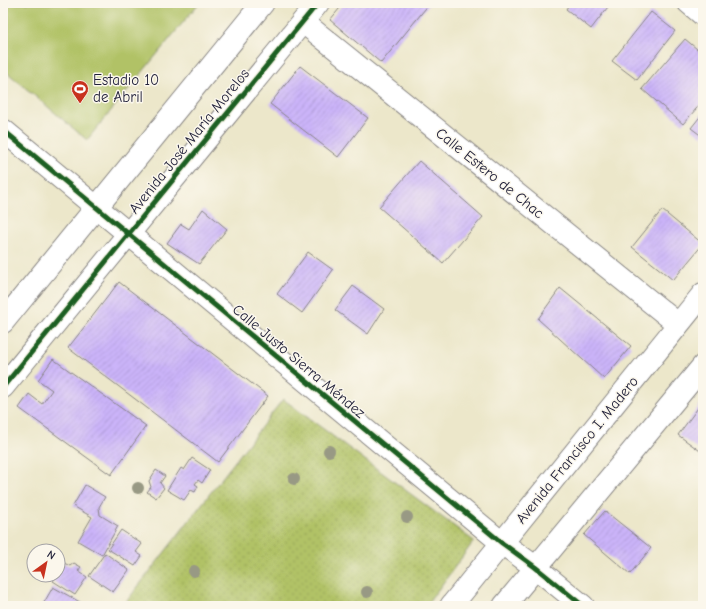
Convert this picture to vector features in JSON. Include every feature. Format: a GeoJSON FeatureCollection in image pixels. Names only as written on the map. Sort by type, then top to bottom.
{"type":"FeatureCollection","features":[{"type":"Feature","properties":{"kind":"street","name":"Avenida José María Morelos"},"geometry":{"type":"LineString","coordinates":[[3,322],[263,3]]}},
{"type":"Feature","properties":{"kind":"street","name":"Avenida José María Morelos"},"geometry":{"type":"LineString","coordinates":[[3,387],[318,3]]}},
{"type":"Feature","properties":{"kind":"street"},"geometry":{"type":"LineString","coordinates":[[689,3],[703,15]]}},
{"type":"Feature","properties":{"kind":"street","name":"Calle Estero de Chac"},"geometry":{"type":"LineString","coordinates":[[303,22],[678,324]]}},
{"type":"Feature","properties":{"kind":"street","name":"Calle Justo Sierra Méndez"},"geometry":{"type":"LineString","coordinates":[[3,130],[502,543],[583,606]]}},
{"type":"Feature","properties":{"kind":"street","name":"Avenida Francisco I. Madero"},"geometry":{"type":"LineString","coordinates":[[451,606],[703,294]]}},
{"type":"Feature","properties":{"kind":"street"},"geometry":{"type":"LineString","coordinates":[[504,606],[703,366]]}},
{"type":"Feature","properties":{"kind":"green space","name":"Estadio 10 de Abril"},"geometry":{"type":"Polygon","coordinates":[[[3,3],[199,3],[87,140],[3,69],[3,3]]]}},
{"type":"Feature","properties":{"kind":"green space"},"geometry":{"type":"Polygon","coordinates":[[[283,399],[474,541],[426,606],[123,606],[283,399]]]}},
{"type":"Feature","properties":{"kind":"building"},"geometry":{"type":"Polygon","coordinates":[[[344,3],[430,3],[381,63],[330,20],[344,3]]]}},
{"type":"Feature","properties":{"kind":"building"},"geometry":{"type":"Polygon","coordinates":[[[570,3],[611,3],[591,29],[566,9],[570,3]]]}},
{"type":"Feature","properties":{"kind":"building"},"geometry":{"type":"Polygon","coordinates":[[[651,12],[675,31],[637,80],[612,61],[651,12]]]}},
{"type":"Feature","properties":{"kind":"building"},"geometry":{"type":"Polygon","coordinates":[[[685,39],[703,54],[703,101],[683,124],[642,89],[685,39]]]}},
{"type":"Feature","properties":{"kind":"building"},"geometry":{"type":"Polygon","coordinates":[[[300,66],[368,118],[338,157],[270,104],[300,66]]]}},
{"type":"Feature","properties":{"kind":"building"},"geometry":{"type":"Polygon","coordinates":[[[703,113],[703,137],[691,128],[703,113]]]}},
{"type":"Feature","properties":{"kind":"building"},"geometry":{"type":"Polygon","coordinates":[[[419,161],[483,217],[443,263],[379,207],[419,161]]]}},
{"type":"Feature","properties":{"kind":"building"},"geometry":{"type":"Polygon","coordinates":[[[203,209],[227,229],[199,264],[167,243],[181,224],[189,229],[203,209]]]}},
{"type":"Feature","properties":{"kind":"building"},"geometry":{"type":"Polygon","coordinates":[[[662,210],[703,244],[673,280],[632,247],[662,210]]]}},
{"type":"Feature","properties":{"kind":"building"},"geometry":{"type":"Polygon","coordinates":[[[308,252],[333,270],[302,313],[277,294],[308,252]]]}},
{"type":"Feature","properties":{"kind":"building"},"geometry":{"type":"Polygon","coordinates":[[[119,282],[268,396],[218,462],[68,348],[119,282]]]}},
{"type":"Feature","properties":{"kind":"building"},"geometry":{"type":"Polygon","coordinates":[[[353,286],[384,309],[368,334],[335,310],[353,286]]]}},
{"type":"Feature","properties":{"kind":"building"},"geometry":{"type":"Polygon","coordinates":[[[560,288],[631,346],[604,379],[538,319],[560,288]]]}},
{"type":"Feature","properties":{"kind":"building"},"geometry":{"type":"Polygon","coordinates":[[[53,359],[146,426],[111,475],[19,408],[29,394],[42,404],[52,390],[38,380],[53,359]]]}},
{"type":"Feature","properties":{"kind":"building"},"geometry":{"type":"Polygon","coordinates":[[[703,401],[703,453],[678,435],[703,401]]]}},
{"type":"Feature","properties":{"kind":"building"},"geometry":{"type":"Polygon","coordinates":[[[192,458],[210,470],[202,483],[198,480],[195,484],[198,486],[195,492],[191,490],[184,500],[167,490],[181,468],[184,470],[192,458]]]}},
{"type":"Feature","properties":{"kind":"building"},"geometry":{"type":"Polygon","coordinates":[[[156,470],[165,476],[160,483],[164,488],[156,498],[147,492],[151,487],[149,481],[156,470]]]}},
{"type":"Feature","properties":{"kind":"building"},"geometry":{"type":"Polygon","coordinates":[[[85,485],[105,497],[99,507],[100,515],[118,526],[102,555],[78,541],[92,517],[73,506],[85,485]]]}},
{"type":"Feature","properties":{"kind":"building"},"geometry":{"type":"Polygon","coordinates":[[[605,511],[651,548],[630,574],[584,535],[605,511]]]}},
{"type":"Feature","properties":{"kind":"building"},"geometry":{"type":"Polygon","coordinates":[[[121,530],[142,544],[136,552],[142,556],[135,566],[108,549],[121,530]]]}},
{"type":"Feature","properties":{"kind":"building"},"geometry":{"type":"Polygon","coordinates":[[[105,553],[129,570],[113,592],[89,576],[105,553]]]}},
{"type":"Feature","properties":{"kind":"building"},"geometry":{"type":"Polygon","coordinates":[[[74,563],[81,567],[78,571],[87,577],[75,595],[56,583],[66,583],[66,564],[70,566],[74,563]]]}},
{"type":"Feature","properties":{"kind":"building"},"geometry":{"type":"Polygon","coordinates":[[[53,587],[87,606],[42,606],[53,587]]]}},
{"type":"Feature","properties":{"kind":"cycle path"},"geometry":{"type":"LineString","coordinates":[[3,387],[318,3]]}},
{"type":"Feature","properties":{"kind":"cycle path"},"geometry":{"type":"LineString","coordinates":[[3,130],[502,543],[535,567],[583,606]]}},
{"type":"Feature","properties":{"kind":"place","name":"Estadio 10 de Abril"},"geometry":{"type":"Point","coordinates":[80,104]}}]}
